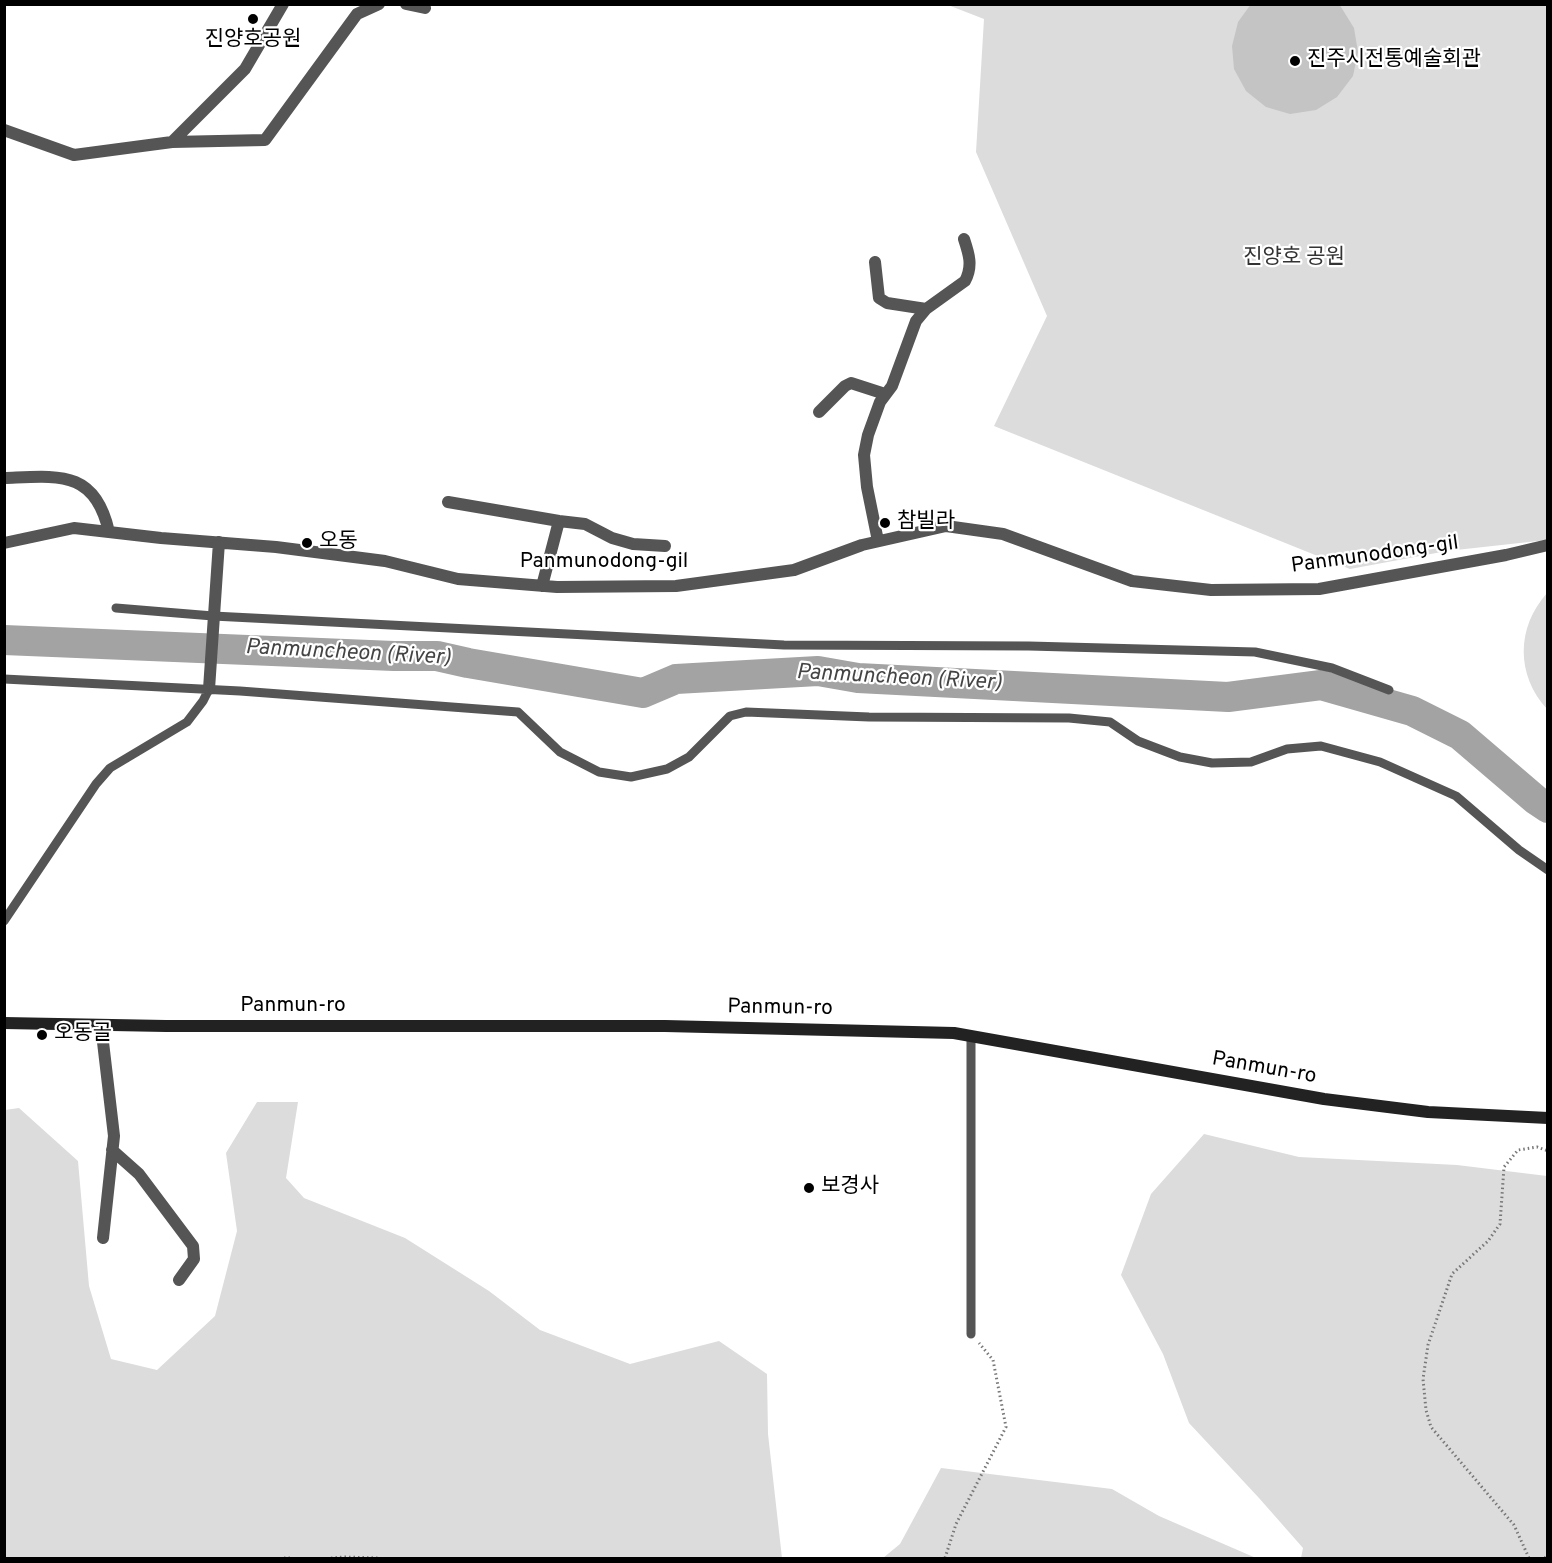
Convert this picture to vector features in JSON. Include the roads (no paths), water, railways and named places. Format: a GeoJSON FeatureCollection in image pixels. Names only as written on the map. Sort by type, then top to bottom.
{"type":"FeatureCollection","features":[{"type":"Feature","properties":{"kind":"street"},"geometry":{"type":"LineString","coordinates":[[172,142],[245,69],[283,4]]}},
{"type":"Feature","properties":{"kind":"street"},"geometry":{"type":"LineString","coordinates":[[4,130],[74,155],[172,142],[265,140],[357,14],[379,4]]}},
{"type":"Feature","properties":{"kind":"street"},"geometry":{"type":"LineString","coordinates":[[406,4],[425,8]]}},
{"type":"Feature","properties":{"kind":"street"},"geometry":{"type":"LineString","coordinates":[[878,541],[867,487],[864,455],[868,435],[880,402],[892,386],[916,321],[926,309],[964,281],[968,274],[970,261],[964,239]]}},
{"type":"Feature","properties":{"kind":"street"},"geometry":{"type":"LineString","coordinates":[[875,262],[879,298],[887,303],[926,309]]}},
{"type":"Feature","properties":{"kind":"street"},"geometry":{"type":"LineString","coordinates":[[819,412],[845,386],[851,383],[885,394]]}},
{"type":"Feature","properties":{"kind":"street"},"geometry":{"type":"LineString","coordinates":[[4,478],[40,477],[79,482],[93,493],[104,512],[109,532]]}},
{"type":"Feature","properties":{"kind":"street"},"geometry":{"type":"LineString","coordinates":[[448,502],[585,524],[612,538],[633,544],[665,546]]}},
{"type":"Feature","properties":{"kind":"street"},"geometry":{"type":"LineString","coordinates":[[542,586],[559,521]]}},
{"type":"Feature","properties":{"kind":"street","name":"Panmunodong-gil"},"geometry":{"type":"LineString","coordinates":[[4,543],[74,528],[276,547],[385,561],[458,579],[542,586],[688,584],[794,570],[862,545],[946,526],[1003,534],[1132,581],[1211,590],[1319,589],[1548,545]]}},
{"type":"Feature","properties":{"kind":"street"},"geometry":{"type":"LineString","coordinates":[[209,689],[219,542]]}},
{"type":"Feature","properties":{"kind":"street","name":"Panmun-ro"},"geometry":{"type":"LineString","coordinates":[[4,1023],[677,1026],[954,1033],[1324,1099],[1428,1112],[1548,1118]]}},
{"type":"Feature","properties":{"kind":"street"},"geometry":{"type":"LineString","coordinates":[[101,1025],[114,1136],[103,1238]]}},
{"type":"Feature","properties":{"kind":"street"},"geometry":{"type":"LineString","coordinates":[[112,1150],[140,1174],[193,1246],[194,1259],[179,1280]]}},
{"type":"Feature","properties":{"kind":"lane"},"geometry":{"type":"LineString","coordinates":[[116,608],[784,645],[1255,651],[1332,668],[1389,690]]}},
{"type":"Feature","properties":{"kind":"lane"},"geometry":{"type":"LineString","coordinates":[[4,680],[209,689],[518,712],[560,752],[599,772],[630,777],[667,769],[689,757],[730,716],[746,712],[869,717],[1069,718],[1110,722],[1138,741],[1180,757],[1212,763],[1251,762],[1287,749],[1321,746],[1380,762],[1456,796],[1519,850],[1548,870]]}},
{"type":"Feature","properties":{"kind":"lane"},"geometry":{"type":"LineString","coordinates":[[4,921],[96,783],[110,768],[187,722],[209,689]]}},
{"type":"Feature","properties":{"kind":"lane"},"geometry":{"type":"LineString","coordinates":[[971,1036],[971,1334]]}},
{"type":"Feature","properties":{"kind":"waterway","name":"Panmuncheon (River)"},"geometry":{"type":"LineString","coordinates":[[4,640],[437,656],[643,693],[676,679],[818,671],[858,678],[1228,697],[1321,685],[1412,711],[1460,735],[1548,808]]}},
{"type":"Feature","properties":{"kind":"place","name":"진양호공원"},"geometry":{"type":"Point","coordinates":[253,19]}},
{"type":"Feature","properties":{"kind":"place","name":"진주시전통예술회관"},"geometry":{"type":"Point","coordinates":[1295,61]}},
{"type":"Feature","properties":{"kind":"place","name":"참빌라"},"geometry":{"type":"Point","coordinates":[885,523]}},
{"type":"Feature","properties":{"kind":"place","name":"오동"},"geometry":{"type":"Point","coordinates":[307,543]}},
{"type":"Feature","properties":{"kind":"place","name":"오동골"},"geometry":{"type":"Point","coordinates":[42,1035]}},
{"type":"Feature","properties":{"kind":"place","name":"보경사"},"geometry":{"type":"Point","coordinates":[809,1188]}},
{"type":"Feature","properties":{"kind":"park label","name":"진양호 공원"},"geometry":{"type":"Point","coordinates":[1294,259]}}]}
